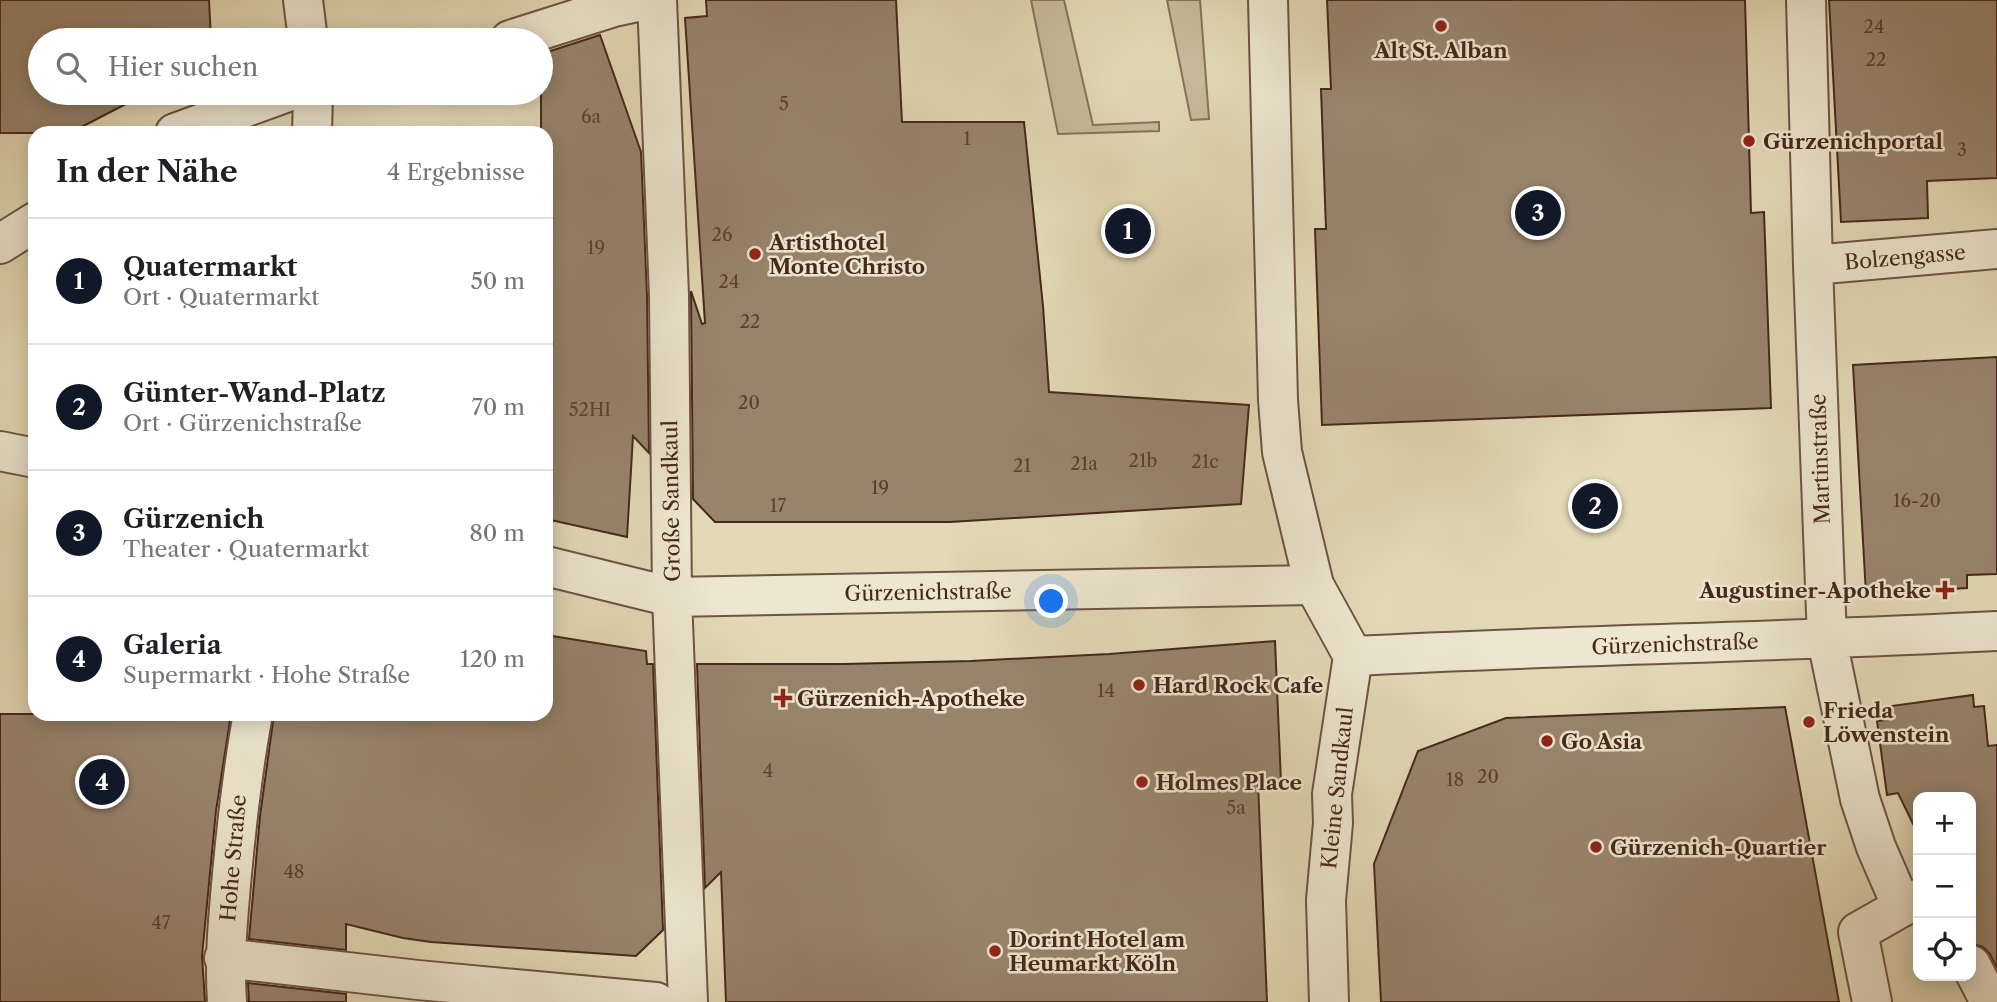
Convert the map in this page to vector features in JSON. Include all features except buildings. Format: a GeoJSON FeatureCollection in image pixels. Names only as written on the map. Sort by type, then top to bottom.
{"type":"FeatureCollection","features":[{"type":"Feature","properties":{"kind":"street"},"geometry":{"type":"LineString","coordinates":[[303,0],[306,28]]}},
{"type":"Feature","properties":{"kind":"street"},"geometry":{"type":"LineString","coordinates":[[548,28],[614,7],[648,0]]}},
{"type":"Feature","properties":{"kind":"street","name":"Große Sandkaul"},"geometry":{"type":"LineString","coordinates":[[657,0],[669,295],[671,597],[688,1002]]}},
{"type":"Feature","properties":{"kind":"street"},"geometry":{"type":"LineString","coordinates":[[1268,0],[1278,400],[1282,452],[1314,585],[1353,656]]}},
{"type":"Feature","properties":{"kind":"street","name":"Martinstraße"},"geometry":{"type":"LineString","coordinates":[[1806,0],[1826,640],[1860,799],[1876,847],[1910,903],[1858,932],[1872,1002]]}},
{"type":"Feature","properties":{"kind":"street"},"geometry":{"type":"LineString","coordinates":[[195,126],[252,105]]}},
{"type":"Feature","properties":{"kind":"street"},"geometry":{"type":"LineString","coordinates":[[312,126],[313,105]]}},
{"type":"Feature","properties":{"kind":"street"},"geometry":{"type":"LineString","coordinates":[[0,243],[28,226]]}},
{"type":"Feature","properties":{"kind":"street","name":"Bolzengasse"},"geometry":{"type":"LineString","coordinates":[[1813,265],[1997,249]]}},
{"type":"Feature","properties":{"kind":"street"},"geometry":{"type":"LineString","coordinates":[[0,451],[28,457]]}},
{"type":"Feature","properties":{"kind":"street","name":"Gürzenichstraße"},"geometry":{"type":"LineString","coordinates":[[553,568],[671,597],[1314,585]]}},
{"type":"Feature","properties":{"kind":"street","name":"Gürzenichstraße"},"geometry":{"type":"LineString","coordinates":[[1353,656],[1826,640],[1997,631]]}},
{"type":"Feature","properties":{"kind":"street","name":"Kleine Sandkaul"},"geometry":{"type":"LineString","coordinates":[[1329,1002],[1326,900],[1333,823],[1332,794],[1353,656]]}},
{"type":"Feature","properties":{"kind":"street","name":"Hohe Straße"},"geometry":{"type":"LineString","coordinates":[[227,1002],[225,958],[240,784],[252,721]]}},
{"type":"Feature","properties":{"kind":"street"},"geometry":{"type":"LineString","coordinates":[[225,958],[418,980],[656,1002]]}},
{"type":"Feature","properties":{"kind":"street"},"geometry":{"type":"LineString","coordinates":[[1976,975],[1990,1002]]}},
{"type":"Feature","properties":{"kind":"shaded area"},"geometry":{"type":"Polygon","coordinates":[[[1031,0],[1064,0],[1093,125],[1159,122],[1159,131],[1058,134],[1031,0]]]}},
{"type":"Feature","properties":{"kind":"shaded area"},"geometry":{"type":"Polygon","coordinates":[[[1167,0],[1200,0],[1209,119],[1191,120],[1167,0]]]}},
{"type":"Feature","properties":{"kind":"place","name":"Alt St. Alban"},"geometry":{"type":"Point","coordinates":[1441,26]}},
{"type":"Feature","properties":{"kind":"place","name":"Gürzenichportal"},"geometry":{"type":"Point","coordinates":[1749,141]}},
{"type":"Feature","properties":{"kind":"place","name":"Gürzenich"},"geometry":{"type":"Point","coordinates":[1538,213]}},
{"type":"Feature","properties":{"kind":"place","name":"Quatermarkt"},"geometry":{"type":"Point","coordinates":[1128,231]}},
{"type":"Feature","properties":{"kind":"place","name":"Artisthotel Monte Christo"},"geometry":{"type":"Point","coordinates":[755,254]}},
{"type":"Feature","properties":{"kind":"place","name":"Günter-Wand-Platz"},"geometry":{"type":"Point","coordinates":[1595,506]}},
{"type":"Feature","properties":{"kind":"place","name":"Augustiner-Apotheke"},"geometry":{"type":"Point","coordinates":[1945,590]}},
{"type":"Feature","properties":{"kind":"place","name":"Hard Rock Cafe"},"geometry":{"type":"Point","coordinates":[1139,685]}},
{"type":"Feature","properties":{"kind":"place","name":"Gürzenich-Apotheke"},"geometry":{"type":"Point","coordinates":[783,698]}},
{"type":"Feature","properties":{"kind":"place","name":"Frieda Löwenstein"},"geometry":{"type":"Point","coordinates":[1809,722]}},
{"type":"Feature","properties":{"kind":"place","name":"Go Asia"},"geometry":{"type":"Point","coordinates":[1547,741]}},
{"type":"Feature","properties":{"kind":"place","name":"Galeria"},"geometry":{"type":"Point","coordinates":[102,782]}},
{"type":"Feature","properties":{"kind":"place","name":"Holmes Place"},"geometry":{"type":"Point","coordinates":[1142,782]}},
{"type":"Feature","properties":{"kind":"place","name":"Gürzenich-Quartier"},"geometry":{"type":"Point","coordinates":[1596,847]}},
{"type":"Feature","properties":{"kind":"place","name":"Dorint Hotel am Heumarkt Köln"},"geometry":{"type":"Point","coordinates":[995,951]}}]}
